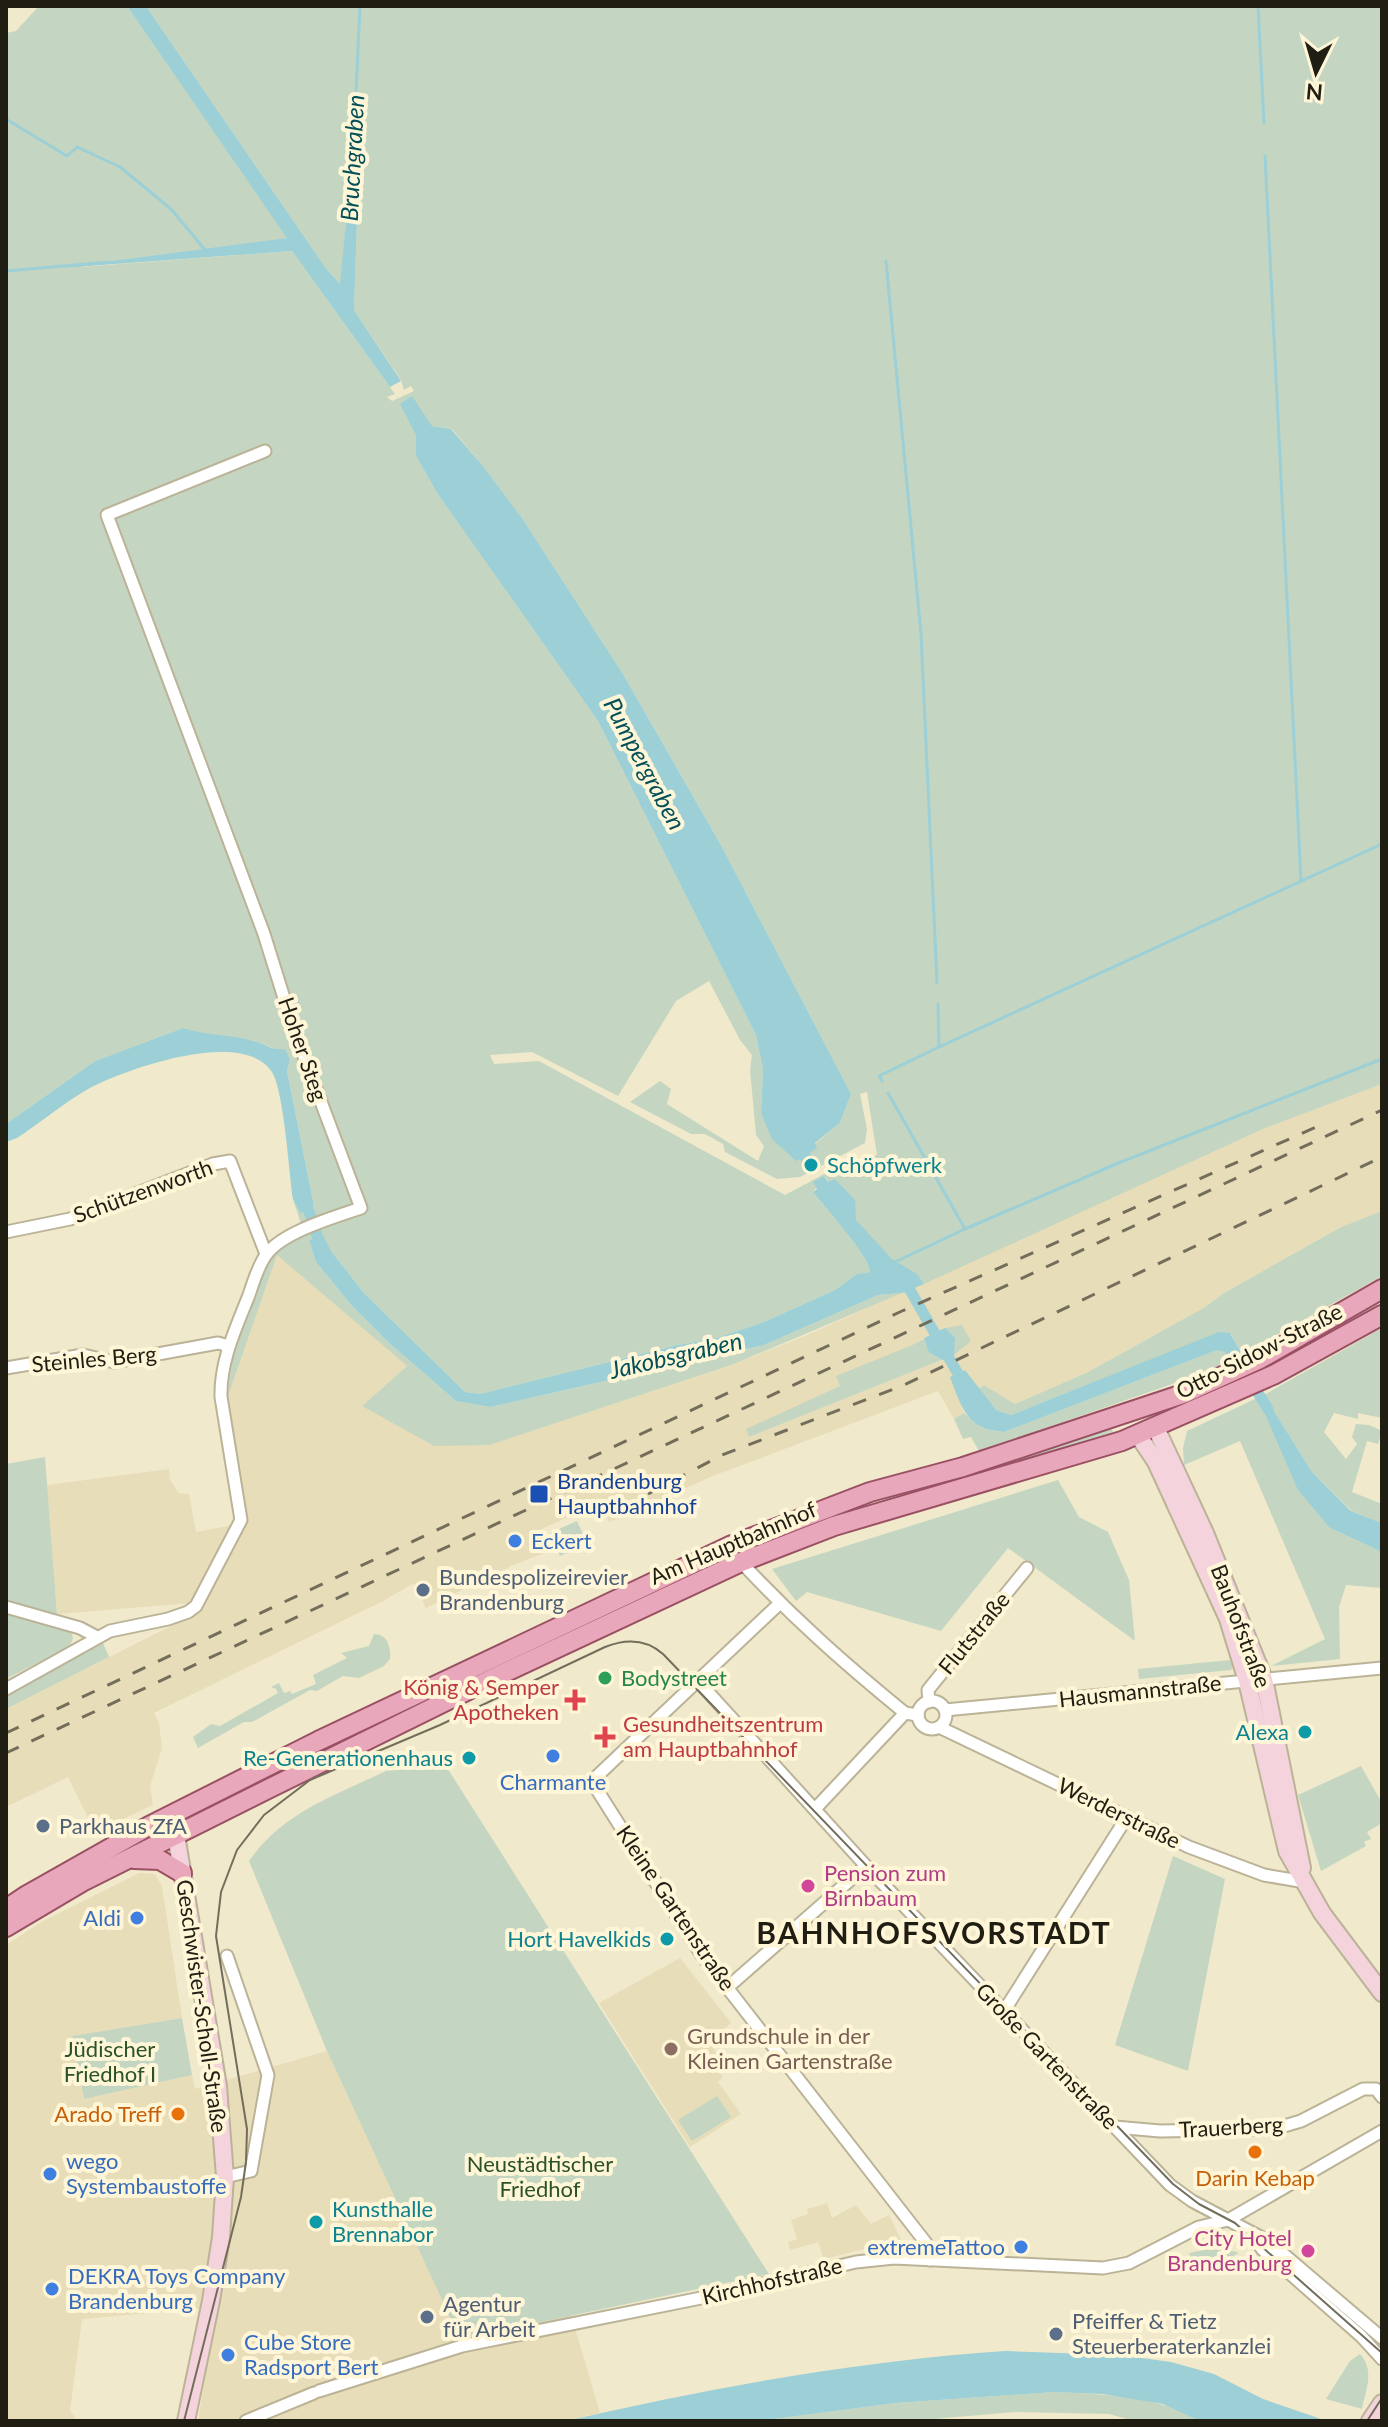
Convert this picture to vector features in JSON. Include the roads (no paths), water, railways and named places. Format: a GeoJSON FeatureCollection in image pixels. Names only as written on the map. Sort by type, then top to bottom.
{"type":"FeatureCollection","features":[{"type":"Feature","properties":{"kind":"main road","name":"Otto-Sidow-Straße"},"geometry":{"type":"LineString","coordinates":[[1139,1410],[1260,1359],[1382,1289]]}},
{"type":"Feature","properties":{"kind":"main road","name":"Otto-Sidow-Straße"},"geometry":{"type":"LineString","coordinates":[[1156,1428],[1271,1377],[1382,1315]]}},
{"type":"Feature","properties":{"kind":"main road"},"geometry":{"type":"LineString","coordinates":[[1139,1410],[1156,1428]]}},
{"type":"Feature","properties":{"kind":"main road"},"geometry":{"type":"LineString","coordinates":[[1138,1435],[1139,1410]]}},
{"type":"Feature","properties":{"kind":"main road","name":"Am Hauptbahnhof"},"geometry":{"type":"LineString","coordinates":[[6,1909],[172,1814],[732,1545],[870,1492],[952,1470],[1139,1410]]}},
{"type":"Feature","properties":{"kind":"main road","name":"Am Hauptbahnhof"},"geometry":{"type":"LineString","coordinates":[[6,1927],[176,1835],[493,1678],[741,1562],[834,1526],[1156,1428]]}},
{"type":"Feature","properties":{"kind":"main road"},"geometry":{"type":"LineString","coordinates":[[870,1492],[877,1514]]}},
{"type":"Feature","properties":{"kind":"main road"},"geometry":{"type":"LineString","coordinates":[[732,1545],[741,1562]]}},
{"type":"Feature","properties":{"kind":"main road"},"geometry":{"type":"LineString","coordinates":[[172,1814],[176,1835]]}},
{"type":"Feature","properties":{"kind":"main road"},"geometry":{"type":"LineString","coordinates":[[120,1863],[150,1858],[168,1863],[182,1873]]}},
{"type":"Feature","properties":{"kind":"street","name":"Hoher Steg"},"geometry":{"type":"LineString","coordinates":[[265,451],[107,515],[264,934],[294,1030],[361,1208],[303,1229],[266,1254]]}},
{"type":"Feature","properties":{"kind":"street","name":"Schützenworth"},"geometry":{"type":"LineString","coordinates":[[6,1232],[70,1219],[213,1164],[230,1161],[266,1254]]}},
{"type":"Feature","properties":{"kind":"street"},"geometry":{"type":"LineString","coordinates":[[6,1689],[110,1631],[168,1619],[196,1606],[240,1527],[221,1381],[229,1346],[266,1254]]}},
{"type":"Feature","properties":{"kind":"street","name":"Steinles Berg"},"geometry":{"type":"LineString","coordinates":[[6,1368],[83,1355],[114,1362],[218,1343],[229,1346]]}},
{"type":"Feature","properties":{"kind":"street","name":"Bauhofstraße"},"geometry":{"type":"LineString","coordinates":[[1156,1428],[1205,1533],[1256,1680],[1305,1882],[1322,1913],[1382,1993]]}},
{"type":"Feature","properties":{"kind":"street","name":"Bauhofstraße"},"geometry":{"type":"LineString","coordinates":[[1138,1435],[1156,1462],[1256,1680]]}},
{"type":"Feature","properties":{"kind":"street"},"geometry":{"type":"LineString","coordinates":[[741,1562],[779,1604],[831,1652],[905,1713],[918,1715],[921,1707],[929,1702],[940,1704],[945,1710],[945,1719],[939,1727]]}},
{"type":"Feature","properties":{"kind":"street","name":"Flutstraße"},"geometry":{"type":"LineString","coordinates":[[929,1702],[928,1690],[1027,1568]]}},
{"type":"Feature","properties":{"kind":"street"},"geometry":{"type":"LineString","coordinates":[[698,1681],[779,1604]]}},
{"type":"Feature","properties":{"kind":"street"},"geometry":{"type":"LineString","coordinates":[[6,1607],[80,1628],[97,1637]]}},
{"type":"Feature","properties":{"kind":"street","name":"Hausmannstraße"},"geometry":{"type":"LineString","coordinates":[[945,1710],[1382,1668]]}},
{"type":"Feature","properties":{"kind":"street","name":"Kleine Gartenstraße"},"geometry":{"type":"LineString","coordinates":[[698,1681],[595,1778],[594,1785],[701,1954],[926,2243],[930,2260]]}},
{"type":"Feature","properties":{"kind":"street","name":"Große Gartenstraße"},"geometry":{"type":"LineString","coordinates":[[698,1681],[866,1866],[1170,2185],[1192,2201],[1268,2241],[1382,2338]]}},
{"type":"Feature","properties":{"kind":"street"},"geometry":{"type":"LineString","coordinates":[[815,1809],[905,1713]]}},
{"type":"Feature","properties":{"kind":"street","name":"Werderstraße"},"geometry":{"type":"LineString","coordinates":[[918,1715],[924,1726],[931,1729],[939,1727],[1189,1847],[1264,1875],[1305,1882]]}},
{"type":"Feature","properties":{"kind":"street"},"geometry":{"type":"LineString","coordinates":[[1004,2011],[1127,1817]]}},
{"type":"Feature","properties":{"kind":"street","name":"Geschwister-Scholl-Straße"},"geometry":{"type":"LineString","coordinates":[[176,1835],[218,2086],[225,2177],[221,2237],[211,2301],[186,2421]]}},
{"type":"Feature","properties":{"kind":"street"},"geometry":{"type":"LineString","coordinates":[[728,1987],[866,1866]]}},
{"type":"Feature","properties":{"kind":"street","name":"Geschwister-Scholl-Straße"},"geometry":{"type":"LineString","coordinates":[[225,2177],[251,2171],[268,2075],[227,1956]]}},
{"type":"Feature","properties":{"kind":"street","name":"Trauerberg"},"geometry":{"type":"LineString","coordinates":[[1115,2127],[1160,2131],[1274,2129],[1301,2121],[1363,2089],[1376,2089],[1382,2097]]}},
{"type":"Feature","properties":{"kind":"street"},"geometry":{"type":"LineString","coordinates":[[1227,2220],[1382,2131]]}},
{"type":"Feature","properties":{"kind":"street","name":"Kirchhofstraße"},"geometry":{"type":"LineString","coordinates":[[246,2421],[317,2392],[462,2346],[711,2296],[804,2273],[877,2259],[1103,2268],[1129,2263],[1199,2227],[1227,2220]]}},
{"type":"Feature","properties":{"kind":"street","name":"Große Gartenstraße"},"geometry":{"type":"LineString","coordinates":[[1251,2232],[1262,2249],[1361,2336],[1382,2359]]}},
{"type":"Feature","properties":{"kind":"street","name":"Große Gartenstraße"},"geometry":{"type":"LineString","coordinates":[[1361,2336],[1382,2338]]}},
{"type":"Feature","properties":{"kind":"street"},"geometry":{"type":"LineString","coordinates":[[1370,2421],[1382,2403]]}},
{"type":"Feature","properties":{"kind":"water"},"geometry":{"type":"Polygon","coordinates":[[[127,6],[146,6],[325,267],[340,284],[346,222],[350,218],[357,221],[354,310],[401,381],[390,387],[292,251],[60,268],[287,238],[127,6]]]}},
{"type":"Feature","properties":{"kind":"water","name":"Pumpergraben"},"geometry":{"type":"Polygon","coordinates":[[[412,396],[432,426],[451,429],[483,466],[522,518],[623,674],[722,847],[851,1094],[840,1123],[815,1143],[817,1148],[810,1153],[812,1156],[802,1162],[800,1159],[796,1161],[772,1139],[761,1113],[763,1069],[756,1035],[598,721],[437,493],[416,456],[416,435],[400,404],[412,396]]]}},
{"type":"Feature","properties":{"kind":"water"},"geometry":{"type":"Polygon","coordinates":[[[183,1028],[285,1049],[290,1060],[287,1071],[313,1201],[312,1210],[300,1213],[293,1199],[283,1114],[272,1072],[257,1059],[236,1053],[211,1052],[183,1056],[128,1072],[88,1089],[17,1138],[6,1142],[6,1124],[95,1061],[183,1028]]]}},
{"type":"Feature","properties":{"kind":"water"},"geometry":{"type":"Polygon","coordinates":[[[824,1176],[828,1182],[835,1179],[855,1200],[856,1220],[892,1259],[917,1274],[924,1284],[902,1293],[878,1295],[764,1345],[490,1407],[456,1401],[387,1341],[352,1306],[316,1262],[309,1240],[320,1237],[364,1293],[465,1392],[480,1394],[714,1339],[764,1322],[835,1290],[857,1274],[870,1272],[855,1244],[813,1192],[817,1189],[813,1182],[824,1176]]]}},
{"type":"Feature","properties":{"kind":"water"},"geometry":{"type":"Polygon","coordinates":[[[945,1328],[955,1338],[954,1355],[943,1360],[929,1352],[924,1338],[945,1328]]]}},
{"type":"Feature","properties":{"kind":"water"},"geometry":{"type":"Polygon","coordinates":[[[1219,1332],[1230,1333],[1242,1354],[1231,1360],[1224,1352],[1217,1350],[1004,1432],[981,1426],[967,1415],[950,1377],[965,1370],[996,1410],[1011,1415],[1219,1332]]]}},
{"type":"Feature","properties":{"kind":"water"},"geometry":{"type":"Polygon","coordinates":[[[1264,1395],[1312,1472],[1351,1511],[1382,1523],[1382,1552],[1330,1528],[1298,1490],[1262,1407],[1255,1399],[1264,1395]]]}},
{"type":"Feature","properties":{"kind":"water"},"geometry":{"type":"Polygon","coordinates":[[[1005,2351],[1120,2355],[1171,2362],[1214,2374],[1263,2399],[1327,2421],[1200,2421],[1163,2404],[1103,2394],[1054,2392],[896,2403],[759,2421],[566,2421],[784,2377],[1005,2351]]]}},
{"type":"Feature","properties":{"kind":"waterway","name":"Bruchgraben"},"geometry":{"type":"LineString","coordinates":[[350,222],[360,6]]}},
{"type":"Feature","properties":{"kind":"waterway"},"geometry":{"type":"LineString","coordinates":[[1258,6],[1264,123]]}},
{"type":"Feature","properties":{"kind":"waterway"},"geometry":{"type":"LineString","coordinates":[[6,119],[67,156],[77,147],[120,167],[171,209],[206,251]]}},
{"type":"Feature","properties":{"kind":"waterway"},"geometry":{"type":"LineString","coordinates":[[1265,156],[1301,881]]}},
{"type":"Feature","properties":{"kind":"waterway"},"geometry":{"type":"LineString","coordinates":[[886,261],[921,634],[937,983]]}},
{"type":"Feature","properties":{"kind":"waterway"},"geometry":{"type":"LineString","coordinates":[[6,271],[110,262]]}},
{"type":"Feature","properties":{"kind":"waterway"},"geometry":{"type":"LineString","coordinates":[[882,1081],[879,1076],[939,1047],[1382,844]]}},
{"type":"Feature","properties":{"kind":"waterway"},"geometry":{"type":"LineString","coordinates":[[938,1004],[939,1047]]}},
{"type":"Feature","properties":{"kind":"waterway"},"geometry":{"type":"LineString","coordinates":[[888,1093],[965,1229],[1116,1164],[1382,1059]]}},
{"type":"Feature","properties":{"kind":"waterway","name":"Jakobsgraben"},"geometry":{"type":"LineString","coordinates":[[304,1197],[325,1251]]}},
{"type":"Feature","properties":{"kind":"waterway"},"geometry":{"type":"LineString","coordinates":[[893,1263],[965,1229]]}},
{"type":"Feature","properties":{"kind":"waterway","name":"Jakobsgraben"},"geometry":{"type":"LineString","coordinates":[[901,1283],[910,1290],[965,1386]]}},
{"type":"Feature","properties":{"kind":"waterway","name":"Jakobsgraben"},"geometry":{"type":"LineString","coordinates":[[1229,1346],[1268,1409]]}},
{"type":"Feature","properties":{"kind":"tram line"},"geometry":{"type":"LineString","coordinates":[[184,2421],[241,2197],[246,2162],[247,2129],[216,1936],[221,1892],[237,1850],[264,1815],[310,1780],[440,1725],[605,1647],[628,1642],[650,1645],[663,1654],[1173,2184],[1199,2204],[1235,2223],[1382,2353]]}},
{"type":"Feature","properties":{"kind":"tram line"},"geometry":{"type":"LineString","coordinates":[[1367,2421],[1382,2398]]}},
{"type":"Feature","properties":{"kind":"railway"},"geometry":{"type":"LineString","coordinates":[[6,1753],[1382,1110]]}},
{"type":"Feature","properties":{"kind":"railway"},"geometry":{"type":"LineString","coordinates":[[6,1733],[902,1311],[1323,1124]]}},
{"type":"Feature","properties":{"kind":"railway"},"geometry":{"type":"LineString","coordinates":[[648,1494],[722,1455],[904,1385],[1382,1157]]}},
{"type":"Feature","properties":{"kind":"place","name":"Schöpfwerk"},"geometry":{"type":"Point","coordinates":[811,1165]}},
{"type":"Feature","properties":{"kind":"place","name":"Brandenburg Hauptbahnhof"},"geometry":{"type":"Point","coordinates":[539,1494]}},
{"type":"Feature","properties":{"kind":"place","name":"Eckert"},"geometry":{"type":"Point","coordinates":[515,1541]}},
{"type":"Feature","properties":{"kind":"place","name":"Bundespolizeirevier Brandenburg"},"geometry":{"type":"Point","coordinates":[423,1590]}},
{"type":"Feature","properties":{"kind":"place","name":"Bodystreet"},"geometry":{"type":"Point","coordinates":[605,1678]}},
{"type":"Feature","properties":{"kind":"place","name":"König & Semper Apotheken"},"geometry":{"type":"Point","coordinates":[575,1700]}},
{"type":"Feature","properties":{"kind":"place","name":"Alexa"},"geometry":{"type":"Point","coordinates":[1305,1732]}},
{"type":"Feature","properties":{"kind":"place","name":"Gesundheitszentrum am Hauptbahnhof"},"geometry":{"type":"Point","coordinates":[605,1737]}},
{"type":"Feature","properties":{"kind":"place","name":"Charmante"},"geometry":{"type":"Point","coordinates":[553,1756]}},
{"type":"Feature","properties":{"kind":"place","name":"Re-Generationenhaus"},"geometry":{"type":"Point","coordinates":[469,1758]}},
{"type":"Feature","properties":{"kind":"place","name":"Parkhaus ZfA"},"geometry":{"type":"Point","coordinates":[43,1826]}},
{"type":"Feature","properties":{"kind":"place","name":"Pension zum Birnbaum"},"geometry":{"type":"Point","coordinates":[808,1886]}},
{"type":"Feature","properties":{"kind":"place","name":"Aldi"},"geometry":{"type":"Point","coordinates":[137,1918]}},
{"type":"Feature","properties":{"kind":"place","name":"Hort Havelkids"},"geometry":{"type":"Point","coordinates":[667,1939]}},
{"type":"Feature","properties":{"kind":"place","name":"Grundschule in der Kleinen Gartenstraße"},"geometry":{"type":"Point","coordinates":[671,2049]}},
{"type":"Feature","properties":{"kind":"place","name":"Arado Treff"},"geometry":{"type":"Point","coordinates":[178,2114]}},
{"type":"Feature","properties":{"kind":"place","name":"Darin Kebap"},"geometry":{"type":"Point","coordinates":[1255,2152]}},
{"type":"Feature","properties":{"kind":"place","name":"wego Systembaustoffe"},"geometry":{"type":"Point","coordinates":[50,2174]}},
{"type":"Feature","properties":{"kind":"place","name":"Kunsthalle Brennabor"},"geometry":{"type":"Point","coordinates":[316,2222]}},
{"type":"Feature","properties":{"kind":"place","name":"extremeTattoo"},"geometry":{"type":"Point","coordinates":[1021,2247]}},
{"type":"Feature","properties":{"kind":"place","name":"City Hotel Brandenburg"},"geometry":{"type":"Point","coordinates":[1308,2251]}},
{"type":"Feature","properties":{"kind":"place","name":"DEKRA Toys Company Brandenburg"},"geometry":{"type":"Point","coordinates":[52,2289]}},
{"type":"Feature","properties":{"kind":"place","name":"Agentur für Arbeit"},"geometry":{"type":"Point","coordinates":[427,2317]}},
{"type":"Feature","properties":{"kind":"place","name":"Pfeiffer & Tietz Steuerberaterkanzlei"},"geometry":{"type":"Point","coordinates":[1056,2334]}},
{"type":"Feature","properties":{"kind":"place","name":"Cube Store Radsport Bert"},"geometry":{"type":"Point","coordinates":[228,2355]}},
{"type":"Feature","properties":{"kind":"district","name":"BAHNHOFSVORSTADT"},"geometry":{"type":"Point","coordinates":[934,1934]}},
{"type":"Feature","properties":{"kind":"park label","name":"Jüdischer Friedhof I"},"geometry":{"type":"Point","coordinates":[110,2062]}},
{"type":"Feature","properties":{"kind":"park label","name":"Neustädtischer Friedhof"},"geometry":{"type":"Point","coordinates":[540,2176]}}]}
